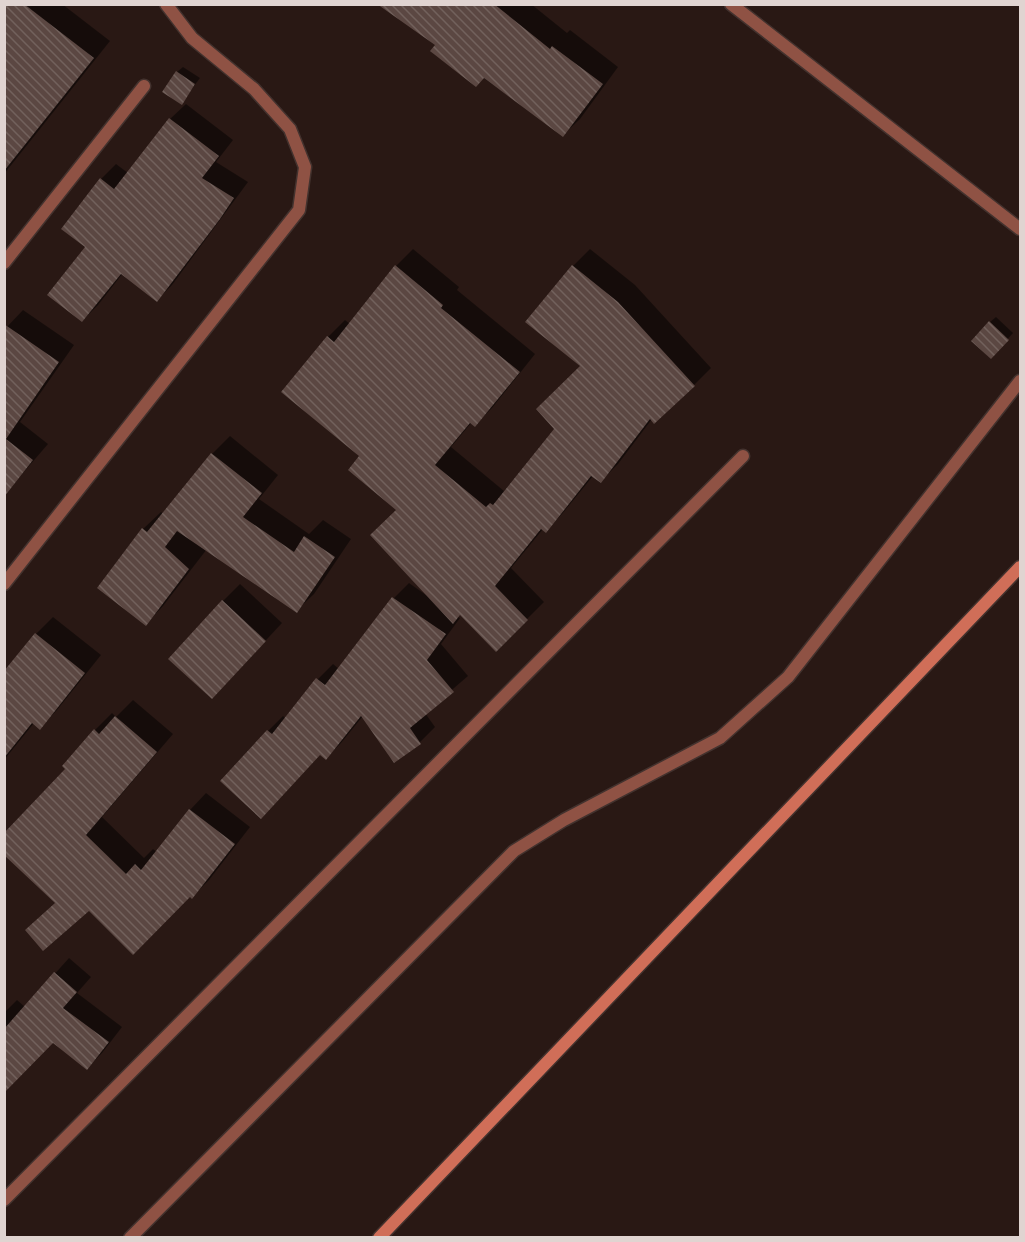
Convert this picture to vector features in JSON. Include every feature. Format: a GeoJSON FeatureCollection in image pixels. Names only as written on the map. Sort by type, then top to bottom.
{"type":"FeatureCollection","features":[{"type":"Feature","properties":{"kind":"main road"},"geometry":{"type":"LineString","coordinates":[[379,1238],[1020,567]]}},
{"type":"Feature","properties":{"kind":"street"},"geometry":{"type":"LineString","coordinates":[[4,584],[299,210],[305,167],[290,129],[254,89],[192,38],[166,4]]}},
{"type":"Feature","properties":{"kind":"street"},"geometry":{"type":"LineString","coordinates":[[731,4],[1020,229]]}},
{"type":"Feature","properties":{"kind":"street"},"geometry":{"type":"LineString","coordinates":[[4,263],[144,86]]}},
{"type":"Feature","properties":{"kind":"street"},"geometry":{"type":"LineString","coordinates":[[130,1238],[514,851],[564,820],[720,738],[788,677],[1020,381]]}},
{"type":"Feature","properties":{"kind":"street"},"geometry":{"type":"LineString","coordinates":[[6,1197],[743,456]]}},
{"type":"Feature","properties":{"kind":"building"},"geometry":{"type":"Polygon","coordinates":[[[4,4],[24,4],[94,58],[4,171],[4,4]]]}},
{"type":"Feature","properties":{"kind":"building"},"geometry":{"type":"Polygon","coordinates":[[[377,4],[494,4],[550,49],[552,46],[603,84],[563,137],[484,78],[476,87],[430,51],[435,45],[377,4]]]}},
{"type":"Feature","properties":{"kind":"building"},"geometry":{"type":"Polygon","coordinates":[[[176,71],[195,84],[182,105],[162,92],[176,71]]]}},
{"type":"Feature","properties":{"kind":"building"},"geometry":{"type":"Polygon","coordinates":[[[169,118],[219,156],[202,178],[234,198],[157,302],[121,274],[82,322],[47,295],[85,247],[61,229],[100,178],[114,189],[169,118]]]}},
{"type":"Feature","properties":{"kind":"building"},"geometry":{"type":"Polygon","coordinates":[[[395,265],[443,305],[441,308],[520,372],[475,427],[470,423],[435,465],[486,507],[490,503],[493,505],[554,429],[536,409],[580,366],[525,322],[572,265],[618,302],[695,386],[654,424],[650,419],[601,483],[591,476],[546,533],[541,529],[495,586],[528,620],[496,652],[460,615],[453,624],[370,535],[396,510],[348,470],[359,456],[281,392],[327,336],[334,342],[395,265]]]}},
{"type":"Feature","properties":{"kind":"building"},"geometry":{"type":"Polygon","coordinates":[[[989,321],[1009,340],[991,359],[971,341],[989,321]]]}},
{"type":"Feature","properties":{"kind":"building"},"geometry":{"type":"Polygon","coordinates":[[[4,324],[59,362],[6,439],[33,460],[4,497],[4,324]]]}},
{"type":"Feature","properties":{"kind":"building"},"geometry":{"type":"Polygon","coordinates":[[[211,453],[262,493],[243,517],[294,552],[304,536],[335,557],[297,613],[177,531],[165,547],[189,569],[146,626],[97,588],[142,528],[147,532],[211,453]]]}},
{"type":"Feature","properties":{"kind":"building"},"geometry":{"type":"Polygon","coordinates":[[[392,597],[446,634],[427,660],[454,692],[410,728],[421,744],[394,763],[361,716],[326,760],[320,755],[261,819],[220,781],[267,730],[272,734],[316,678],[325,685],[392,597]]]}},
{"type":"Feature","properties":{"kind":"building"},"geometry":{"type":"Polygon","coordinates":[[[222,600],[266,641],[212,699],[168,659],[222,600]]]}},
{"type":"Feature","properties":{"kind":"building"},"geometry":{"type":"Polygon","coordinates":[[[35,633],[85,673],[40,730],[32,723],[4,758],[4,671],[35,633]]]}},
{"type":"Feature","properties":{"kind":"building"},"geometry":{"type":"Polygon","coordinates":[[[115,716],[157,752],[86,835],[126,874],[135,864],[141,870],[189,809],[235,844],[192,899],[190,897],[133,955],[89,911],[43,951],[25,930],[55,903],[4,855],[4,833],[65,769],[62,766],[94,729],[99,734],[115,716]]]}},
{"type":"Feature","properties":{"kind":"building"},"geometry":{"type":"Polygon","coordinates":[[[54,972],[77,992],[63,1008],[109,1042],[87,1070],[53,1043],[4,1093],[4,1029],[54,972]]]}}]}
